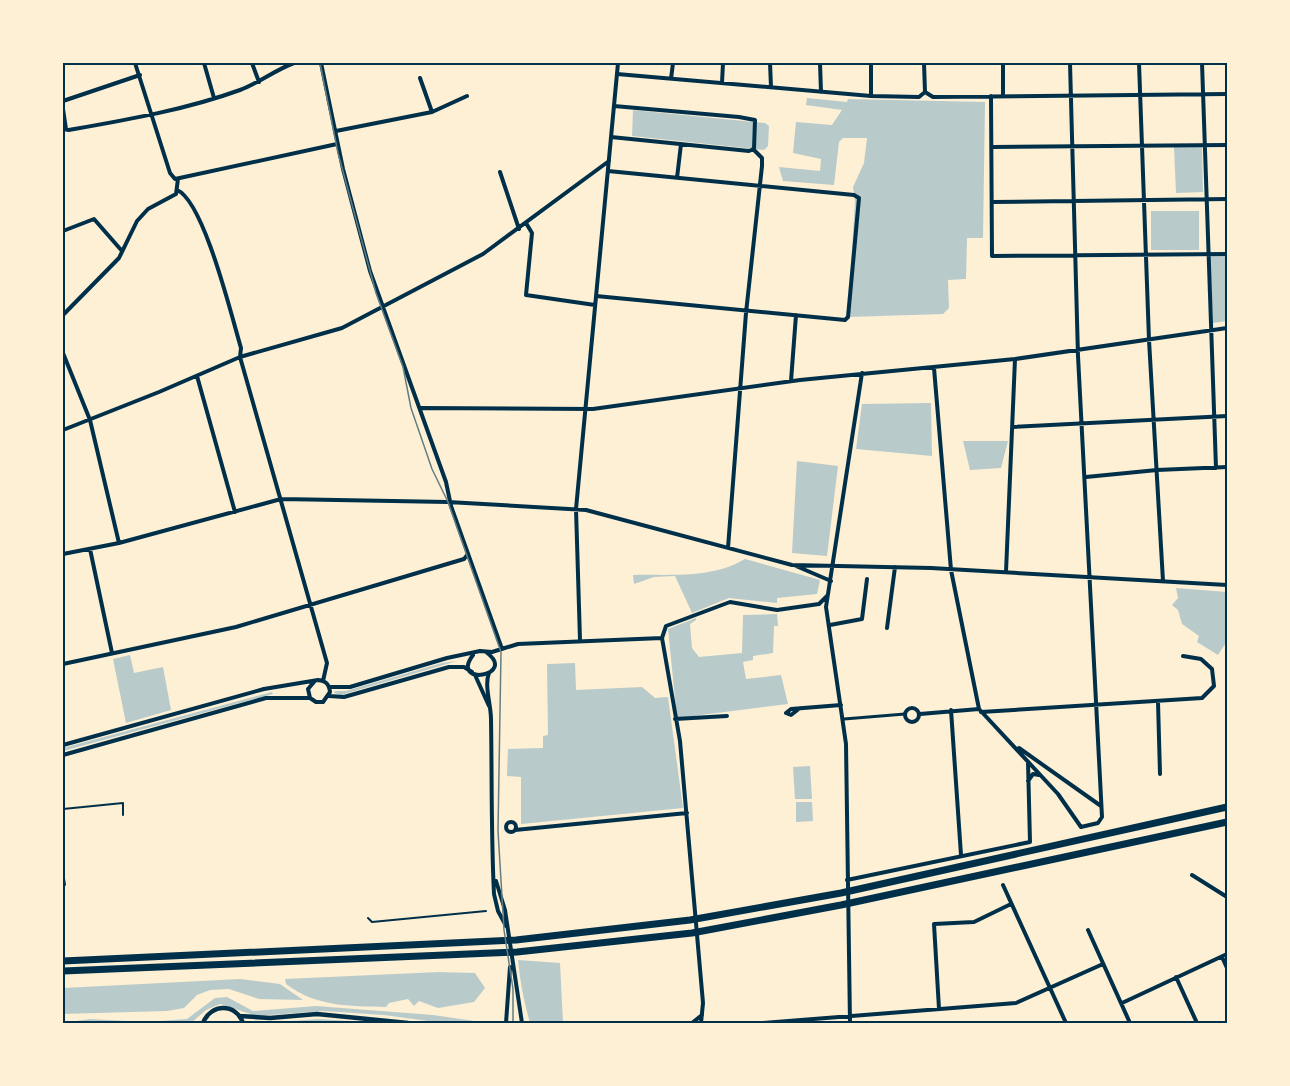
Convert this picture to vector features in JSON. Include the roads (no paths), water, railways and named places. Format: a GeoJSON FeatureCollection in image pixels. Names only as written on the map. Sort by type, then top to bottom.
{"type":"FeatureCollection","features":[{"type":"Feature","properties":{"kind":"highway"},"geometry":{"type":"LineString","coordinates":[[63,961],[516,940],[702,919],[854,890],[1227,807]]}},
{"type":"Feature","properties":{"kind":"highway"},"geometry":{"type":"LineString","coordinates":[[63,971],[517,952],[692,933],[855,903],[1227,822]]}},
{"type":"Feature","properties":{"kind":"street"},"geometry":{"type":"LineString","coordinates":[[135,63],[170,173],[178,179],[337,144]]}},
{"type":"Feature","properties":{"kind":"street"},"geometry":{"type":"LineString","coordinates":[[204,63],[214,98]]}},
{"type":"Feature","properties":{"kind":"street"},"geometry":{"type":"LineString","coordinates":[[252,63],[259,82]]}},
{"type":"Feature","properties":{"kind":"street"},"geometry":{"type":"LineString","coordinates":[[63,109],[65,129],[153,114],[214,98],[259,82],[294,63]]}},
{"type":"Feature","properties":{"kind":"street"},"geometry":{"type":"LineString","coordinates":[[321,63],[337,144],[377,293],[421,408],[448,487],[450,502],[502,649]]}},
{"type":"Feature","properties":{"kind":"street"},"geometry":{"type":"LineString","coordinates":[[580,640],[576,509],[618,63]]}},
{"type":"Feature","properties":{"kind":"street"},"geometry":{"type":"LineString","coordinates":[[671,79],[673,63]]}},
{"type":"Feature","properties":{"kind":"street"},"geometry":{"type":"LineString","coordinates":[[722,83],[723,63]]}},
{"type":"Feature","properties":{"kind":"street"},"geometry":{"type":"LineString","coordinates":[[770,63],[771,87]]}},
{"type":"Feature","properties":{"kind":"street"},"geometry":{"type":"LineString","coordinates":[[820,63],[821,92]]}},
{"type":"Feature","properties":{"kind":"street"},"geometry":{"type":"LineString","coordinates":[[871,63],[871,96]]}},
{"type":"Feature","properties":{"kind":"street"},"geometry":{"type":"LineString","coordinates":[[924,63],[925,92]]}},
{"type":"Feature","properties":{"kind":"street"},"geometry":{"type":"LineString","coordinates":[[1003,63],[1003,96]]}},
{"type":"Feature","properties":{"kind":"street"},"geometry":{"type":"LineString","coordinates":[[934,368],[951,570],[979,710],[1028,761],[1082,827],[1098,823],[1102,817],[1078,350],[1070,63]]}},
{"type":"Feature","properties":{"kind":"street"},"geometry":{"type":"LineString","coordinates":[[1139,63],[1145,255],[1163,581]]}},
{"type":"Feature","properties":{"kind":"street"},"geometry":{"type":"LineString","coordinates":[[1202,63],[1215,468]]}},
{"type":"Feature","properties":{"kind":"street"},"geometry":{"type":"LineString","coordinates":[[617,74],[871,96],[919,97],[925,92]]}},
{"type":"Feature","properties":{"kind":"street"},"geometry":{"type":"LineString","coordinates":[[63,101],[140,75]]}},
{"type":"Feature","properties":{"kind":"street"},"geometry":{"type":"LineString","coordinates":[[420,78],[432,112]]}},
{"type":"Feature","properties":{"kind":"street"},"geometry":{"type":"LineString","coordinates":[[925,92],[933,97],[1227,94]]}},
{"type":"Feature","properties":{"kind":"street"},"geometry":{"type":"LineString","coordinates":[[336,131],[432,112],[467,96]]}},
{"type":"Feature","properties":{"kind":"street"},"geometry":{"type":"LineString","coordinates":[[991,96],[992,256],[1227,254]]}},
{"type":"Feature","properties":{"kind":"street"},"geometry":{"type":"LineString","coordinates":[[614,106],[752,119],[757,125],[753,149]]}},
{"type":"Feature","properties":{"kind":"street"},"geometry":{"type":"LineString","coordinates":[[611,137],[734,152],[753,149]]}},
{"type":"Feature","properties":{"kind":"street"},"geometry":{"type":"LineString","coordinates":[[677,178],[681,144]]}},
{"type":"Feature","properties":{"kind":"street"},"geometry":{"type":"LineString","coordinates":[[993,147],[1227,145]]}},
{"type":"Feature","properties":{"kind":"street"},"geometry":{"type":"LineString","coordinates":[[728,548],[746,310],[762,159],[753,149]]}},
{"type":"Feature","properties":{"kind":"street"},"geometry":{"type":"LineString","coordinates":[[63,430],[240,357],[339,330],[370,312],[453,272],[519,229],[609,161]]}},
{"type":"Feature","properties":{"kind":"street"},"geometry":{"type":"LineString","coordinates":[[596,296],[845,320],[848,317],[859,198],[855,195],[608,171]]}},
{"type":"Feature","properties":{"kind":"street"},"geometry":{"type":"LineString","coordinates":[[500,172],[519,229]]}},
{"type":"Feature","properties":{"kind":"street"},"geometry":{"type":"LineString","coordinates":[[63,315],[122,251],[137,220],[148,209],[173,196],[177,190],[178,179]]}},
{"type":"Feature","properties":{"kind":"street"},"geometry":{"type":"LineString","coordinates":[[177,190],[185,195],[204,229],[222,278],[241,348],[240,357],[327,663],[323,681]]}},
{"type":"Feature","properties":{"kind":"street"},"geometry":{"type":"LineString","coordinates":[[993,202],[1227,199]]}},
{"type":"Feature","properties":{"kind":"street"},"geometry":{"type":"LineString","coordinates":[[63,231],[94,219],[122,251]]}},
{"type":"Feature","properties":{"kind":"street"},"geometry":{"type":"LineString","coordinates":[[526,223],[532,233],[526,295],[595,305]]}},
{"type":"Feature","properties":{"kind":"street"},"geometry":{"type":"LineString","coordinates":[[791,381],[796,315]]}},
{"type":"Feature","properties":{"kind":"street"},"geometry":{"type":"LineString","coordinates":[[421,408],[585,410],[831,376],[1015,359],[1227,328]]}},
{"type":"Feature","properties":{"kind":"street"},"geometry":{"type":"LineString","coordinates":[[63,353],[90,420],[119,543]]}},
{"type":"Feature","properties":{"kind":"street"},"geometry":{"type":"LineString","coordinates":[[1006,572],[1015,359]]}},
{"type":"Feature","properties":{"kind":"street"},"geometry":{"type":"LineString","coordinates":[[850,1023],[844,719],[826,607],[834,567],[862,373]]}},
{"type":"Feature","properties":{"kind":"street"},"geometry":{"type":"LineString","coordinates":[[197,376],[235,512]]}},
{"type":"Feature","properties":{"kind":"street"},"geometry":{"type":"LineString","coordinates":[[1013,427],[1227,416]]}},
{"type":"Feature","properties":{"kind":"street"},"geometry":{"type":"LineString","coordinates":[[1086,477],[1157,470],[1227,468]]}},
{"type":"Feature","properties":{"kind":"street"},"geometry":{"type":"LineString","coordinates":[[1002,484],[1010,483]]}},
{"type":"Feature","properties":{"kind":"street"},"geometry":{"type":"LineString","coordinates":[[63,554],[119,543],[281,499],[450,502],[576,509],[792,565],[831,581]]}},
{"type":"Feature","properties":{"kind":"street"},"geometry":{"type":"LineString","coordinates":[[90,549],[112,653]]}},
{"type":"Feature","properties":{"kind":"street"},"geometry":{"type":"LineString","coordinates":[[63,664],[236,627],[464,559],[468,553]]}},
{"type":"Feature","properties":{"kind":"street"},"geometry":{"type":"LineString","coordinates":[[792,565],[1006,572],[1227,585]]}},
{"type":"Feature","properties":{"kind":"street"},"geometry":{"type":"LineString","coordinates":[[887,628],[895,567]]}},
{"type":"Feature","properties":{"kind":"street"},"geometry":{"type":"LineString","coordinates":[[830,625],[862,619],[867,579]]}},
{"type":"Feature","properties":{"kind":"street"},"geometry":{"type":"LineString","coordinates":[[819,604],[827,596]]}},
{"type":"Feature","properties":{"kind":"street"},"geometry":{"type":"LineString","coordinates":[[701,1023],[703,1014],[687,813],[662,638],[666,626],[730,602],[771,610],[819,604],[826,607]]}},
{"type":"Feature","properties":{"kind":"street"},"geometry":{"type":"LineString","coordinates":[[63,745],[264,689],[323,681],[330,687],[350,687],[447,658],[502,649],[518,644],[662,638]]}},
{"type":"Feature","properties":{"kind":"street"},"geometry":{"type":"LineString","coordinates":[[476,652],[469,661],[473,673],[482,686],[491,712]]}},
{"type":"Feature","properties":{"kind":"street"},"geometry":{"type":"LineString","coordinates":[[485,652],[493,660],[487,681],[491,712],[493,860],[497,886],[505,910],[511,963],[522,1023]]}},
{"type":"Feature","properties":{"kind":"street"},"geometry":{"type":"LineString","coordinates":[[920,714],[951,710],[1195,700],[1205,696],[1211,690],[1215,677],[1210,666],[1201,659],[1184,656]]}},
{"type":"Feature","properties":{"kind":"street"},"geometry":{"type":"LineString","coordinates":[[63,755],[266,698],[310,698],[319,703],[329,696],[344,697],[449,667],[466,668],[483,676],[489,673]]}},
{"type":"Feature","properties":{"kind":"street"},"geometry":{"type":"LineString","coordinates":[[310,698],[308,689],[314,682]]}},
{"type":"Feature","properties":{"kind":"street"},"geometry":{"type":"LineString","coordinates":[[329,696],[330,687]]}},
{"type":"Feature","properties":{"kind":"street"},"geometry":{"type":"LineString","coordinates":[[1158,702],[1160,774]]}},
{"type":"Feature","properties":{"kind":"street"},"geometry":{"type":"LineString","coordinates":[[800,708],[841,705]]}},
{"type":"Feature","properties":{"kind":"street"},"geometry":{"type":"LineString","coordinates":[[905,714],[909,708],[914,707],[920,714]]}},
{"type":"Feature","properties":{"kind":"street"},"geometry":{"type":"LineString","coordinates":[[951,710],[961,855]]}},
{"type":"Feature","properties":{"kind":"street"},"geometry":{"type":"LineString","coordinates":[[844,719],[905,714]]}},
{"type":"Feature","properties":{"kind":"street"},"geometry":{"type":"LineString","coordinates":[[905,714],[906,719],[912,722],[917,721],[920,714]]}},
{"type":"Feature","properties":{"kind":"street"},"geometry":{"type":"LineString","coordinates":[[675,719],[727,716]]}},
{"type":"Feature","properties":{"kind":"street"},"geometry":{"type":"LineString","coordinates":[[1013,744],[1101,806]]}},
{"type":"Feature","properties":{"kind":"street"},"geometry":{"type":"LineString","coordinates":[[847,880],[1030,842],[1028,761]]}},
{"type":"Feature","properties":{"kind":"street"},"geometry":{"type":"LineString","coordinates":[[1027,782],[1031,775],[1039,774]]}},
{"type":"Feature","properties":{"kind":"street"},"geometry":{"type":"LineString","coordinates":[[515,830],[687,813]]}},
{"type":"Feature","properties":{"kind":"street"},"geometry":{"type":"LineString","coordinates":[[1192,875],[1227,897]]}},
{"type":"Feature","properties":{"kind":"street"},"geometry":{"type":"LineString","coordinates":[[1003,885],[1066,1023]]}},
{"type":"Feature","properties":{"kind":"street"},"geometry":{"type":"LineString","coordinates":[[939,1009],[934,924],[974,922],[1011,904]]}},
{"type":"Feature","properties":{"kind":"street"},"geometry":{"type":"LineString","coordinates":[[1088,930],[1130,1023]]}},
{"type":"Feature","properties":{"kind":"street"},"geometry":{"type":"LineString","coordinates":[[1122,1003],[1227,954]]}},
{"type":"Feature","properties":{"kind":"street"},"geometry":{"type":"LineString","coordinates":[[1222,957],[1227,968]]}},
{"type":"Feature","properties":{"kind":"street"},"geometry":{"type":"LineString","coordinates":[[506,1023],[511,963]]}},
{"type":"Feature","properties":{"kind":"street"},"geometry":{"type":"LineString","coordinates":[[763,1023],[1016,1003],[1103,964]]}},
{"type":"Feature","properties":{"kind":"street"},"geometry":{"type":"LineString","coordinates":[[1176,977],[1197,1023]]}},
{"type":"Feature","properties":{"kind":"street"},"geometry":{"type":"LineString","coordinates":[[202,1022],[212,1011],[224,1007],[240,1016],[270,1018],[317,1014],[408,1023]]}},
{"type":"Feature","properties":{"kind":"street"},"geometry":{"type":"LineString","coordinates":[[692,1023],[703,1014]]}},
{"type":"Feature","properties":{"kind":"street"},"geometry":{"type":"LineString","coordinates":[[240,1016],[243,1023]]}},
{"type":"Feature","properties":{"kind":"lane"},"geometry":{"type":"LineString","coordinates":[[63,809],[123,803],[123,815]]}},
{"type":"Feature","properties":{"kind":"lane"},"geometry":{"type":"LineString","coordinates":[[63,872],[64,885]]}},
{"type":"Feature","properties":{"kind":"lane"},"geometry":{"type":"LineString","coordinates":[[368,918],[372,922],[486,911]]}},
{"type":"Feature","properties":{"kind":"tram line"},"geometry":{"type":"LineString","coordinates":[[320,63],[338,153],[376,293],[403,367],[411,408],[432,469],[448,502],[501,652],[498,831],[504,930],[513,989],[513,1023]]}}]}
